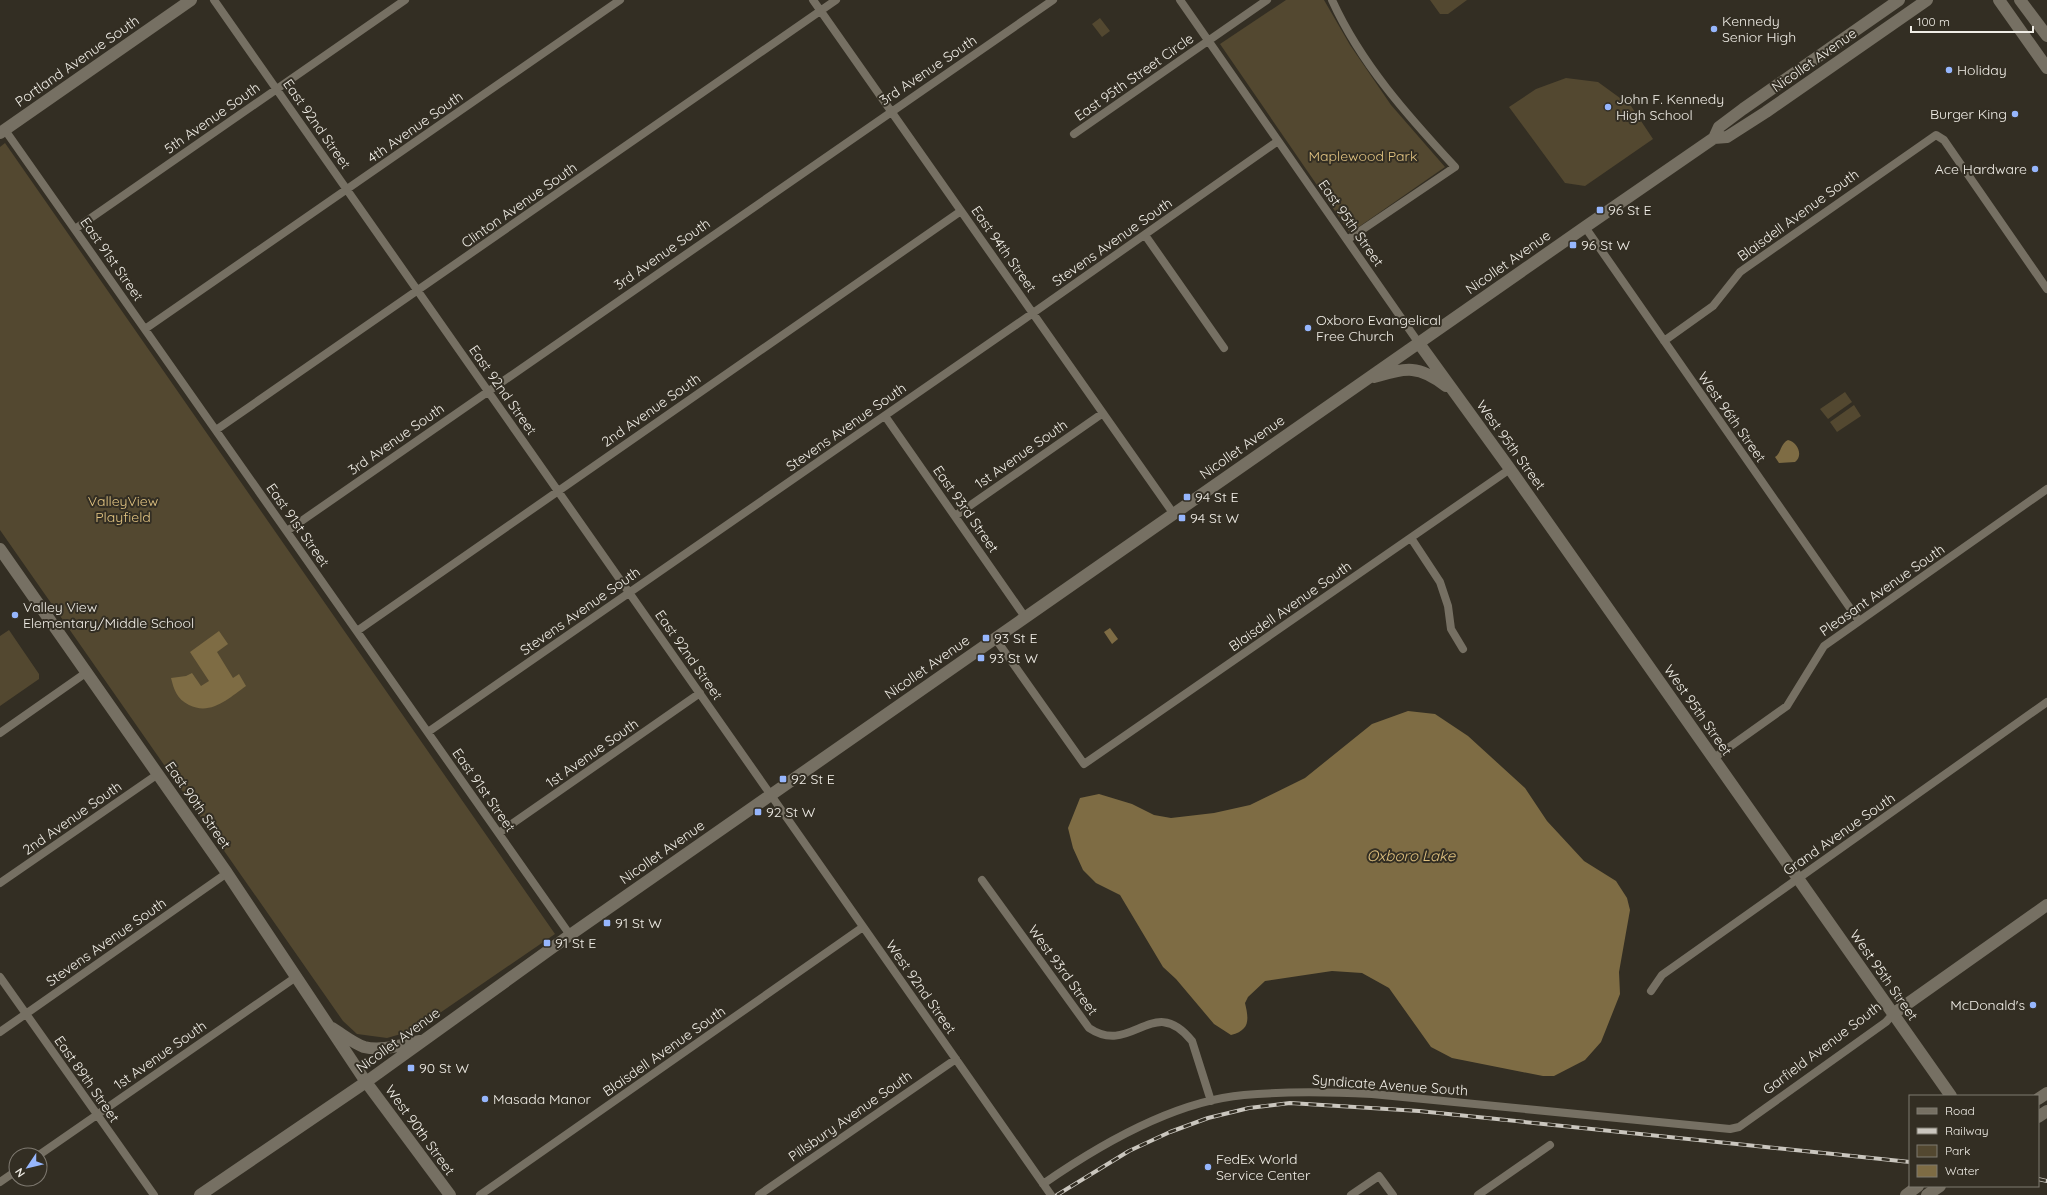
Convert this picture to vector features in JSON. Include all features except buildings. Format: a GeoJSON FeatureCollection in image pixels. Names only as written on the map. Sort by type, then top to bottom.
{"type":"FeatureCollection","features":[{"type":"Feature","properties":{"kind":"main road","name":"Portland Avenue South"},"geometry":{"type":"LineString","coordinates":[[2,131],[191,0]]}},
{"type":"Feature","properties":{"kind":"main road","name":"Nicollet Avenue"},"geometry":{"type":"LineString","coordinates":[[1714,138],[1719,127],[1725,122],[1899,0]]}},
{"type":"Feature","properties":{"kind":"main road","name":"Nicollet Avenue"},"geometry":{"type":"LineString","coordinates":[[200,1195],[366,1082],[570,935],[1418,342],[1714,138],[1727,137],[1766,112],[1927,0]]}},
{"type":"Feature","properties":{"kind":"main road"},"geometry":{"type":"LineString","coordinates":[[1999,0],[2045,63]]}},
{"type":"Feature","properties":{"kind":"main road"},"geometry":{"type":"LineString","coordinates":[[2020,0],[2047,36]]}},
{"type":"Feature","properties":{"kind":"main road"},"geometry":{"type":"LineString","coordinates":[[1874,17],[1880,16],[1893,24]]}},
{"type":"Feature","properties":{"kind":"main road","name":"West 95th Street"},"geometry":{"type":"LineString","coordinates":[[1418,342],[1510,469],[1950,1095]]}},
{"type":"Feature","properties":{"kind":"main road"},"geometry":{"type":"LineString","coordinates":[[1365,380],[1401,370],[1422,371],[1433,376],[1458,397]]}},
{"type":"Feature","properties":{"kind":"main road","name":"East 90th Street"},"geometry":{"type":"LineString","coordinates":[[0,549],[227,873],[366,1082]]}},
{"type":"Feature","properties":{"kind":"main road","name":"Garfield Avenue South"},"geometry":{"type":"LineString","coordinates":[[1893,1014],[2047,905]]}},
{"type":"Feature","properties":{"kind":"main road"},"geometry":{"type":"LineString","coordinates":[[327,1024],[357,1044],[366,1047],[388,1047],[425,1040]]}},
{"type":"Feature","properties":{"kind":"main road","name":"West 90th Street"},"geometry":{"type":"LineString","coordinates":[[366,1082],[450,1195]]}},
{"type":"Feature","properties":{"kind":"main road"},"geometry":{"type":"LineString","coordinates":[[1906,1195],[1917,1187]]}},
{"type":"Feature","properties":{"kind":"main road"},"geometry":{"type":"LineString","coordinates":[[1927,1195],[1939,1187]]}},
{"type":"Feature","properties":{"kind":"street","name":"East 92nd Street"},"geometry":{"type":"LineString","coordinates":[[214,0],[770,795]]}},
{"type":"Feature","properties":{"kind":"street","name":"5th Avenue South"},"geometry":{"type":"LineString","coordinates":[[75,229],[404,0]]}},
{"type":"Feature","properties":{"kind":"street","name":"4th Avenue South"},"geometry":{"type":"LineString","coordinates":[[145,330],[620,0]]}},
{"type":"Feature","properties":{"kind":"street","name":"East 94th Street"},"geometry":{"type":"LineString","coordinates":[[813,0],[1173,513]]}},
{"type":"Feature","properties":{"kind":"street","name":"Clinton Avenue South"},"geometry":{"type":"LineString","coordinates":[[216,430],[836,0]]}},
{"type":"Feature","properties":{"kind":"street","name":"3rd Avenue South"},"geometry":{"type":"LineString","coordinates":[[287,531],[1053,0]]}},
{"type":"Feature","properties":{"kind":"street","name":"East 95th Street"},"geometry":{"type":"LineString","coordinates":[[1180,0],[1418,342]]}},
{"type":"Feature","properties":{"kind":"street"},"geometry":{"type":"LineString","coordinates":[[1208,41],[1268,0]]}},
{"type":"Feature","properties":{"kind":"street"},"geometry":{"type":"LineString","coordinates":[[1332,0],[1353,39],[1400,106],[1455,167],[1347,240]]}},
{"type":"Feature","properties":{"kind":"street","name":"East 95th Street Circle"},"geometry":{"type":"LineString","coordinates":[[1074,134],[1208,41]]}},
{"type":"Feature","properties":{"kind":"street","name":"East 91st Street"},"geometry":{"type":"LineString","coordinates":[[2,131],[75,229],[570,935]]}},
{"type":"Feature","properties":{"kind":"street","name":"Blaisdell Avenue South"},"geometry":{"type":"LineString","coordinates":[[1664,341],[1713,306],[1747,266],[1936,135],[1944,140],[2047,289]]}},
{"type":"Feature","properties":{"kind":"street","name":"Stevens Avenue South"},"geometry":{"type":"LineString","coordinates":[[428,732],[885,416],[1278,141]]}},
{"type":"Feature","properties":{"kind":"street","name":"2nd Avenue South"},"geometry":{"type":"LineString","coordinates":[[357,631],[961,211]]}},
{"type":"Feature","properties":{"kind":"street","name":"West 96th Street"},"geometry":{"type":"LineString","coordinates":[[1585,227],[1859,621]]}},
{"type":"Feature","properties":{"kind":"street"},"geometry":{"type":"LineString","coordinates":[[1145,235],[1224,348]]}},
{"type":"Feature","properties":{"kind":"street","name":"1st Avenue South"},"geometry":{"type":"LineString","coordinates":[[955,516],[1103,413]]}},
{"type":"Feature","properties":{"kind":"street","name":"East 93rd Street"},"geometry":{"type":"LineString","coordinates":[[885,416],[1025,617]]}},
{"type":"Feature","properties":{"kind":"street","name":"Blaisdell Avenue South"},"geometry":{"type":"LineString","coordinates":[[995,638],[1084,764],[1510,469]]}},
{"type":"Feature","properties":{"kind":"street","name":"Pleasant Avenue South"},"geometry":{"type":"LineString","coordinates":[[1714,758],[1787,706],[1824,646],[2047,489]]}},
{"type":"Feature","properties":{"kind":"street"},"geometry":{"type":"LineString","coordinates":[[1411,538],[1440,582],[1448,606],[1451,629],[1463,649]]}},
{"type":"Feature","properties":{"kind":"street"},"geometry":{"type":"LineString","coordinates":[[0,733],[87,672]]}},
{"type":"Feature","properties":{"kind":"street","name":"1st Avenue South"},"geometry":{"type":"LineString","coordinates":[[499,833],[700,693]]}},
{"type":"Feature","properties":{"kind":"street","name":"Grand Avenue South"},"geometry":{"type":"LineString","coordinates":[[1651,991],[1662,975],[2047,702]]}},
{"type":"Feature","properties":{"kind":"street","name":"2nd Avenue South"},"geometry":{"type":"LineString","coordinates":[[0,884],[158,774]]}},
{"type":"Feature","properties":{"kind":"street","name":"West 92nd Street"},"geometry":{"type":"LineString","coordinates":[[770,795],[1051,1195]]}},
{"type":"Feature","properties":{"kind":"street","name":"Stevens Avenue South"},"geometry":{"type":"LineString","coordinates":[[0,1032],[227,873]]}},
{"type":"Feature","properties":{"kind":"street","name":"West 93rd Street"},"geometry":{"type":"LineString","coordinates":[[982,880],[1089,1028],[1102,1035],[1117,1037],[1127,1034],[1146,1024],[1156,1022],[1167,1023],[1186,1033],[1192,1041],[1211,1102]]}},
{"type":"Feature","properties":{"kind":"street","name":"Blaisdell Avenue South"},"geometry":{"type":"LineString","coordinates":[[480,1195],[863,928]]}},
{"type":"Feature","properties":{"kind":"street","name":"East 89th Street"},"geometry":{"type":"LineString","coordinates":[[0,977],[154,1195]]}},
{"type":"Feature","properties":{"kind":"street","name":"1st Avenue South"},"geometry":{"type":"LineString","coordinates":[[48,1149],[296,977]]}},
{"type":"Feature","properties":{"kind":"street","name":"Garfield Avenue South"},"geometry":{"type":"LineString","coordinates":[[1730,1129],[1739,1127],[1886,1022],[1893,1014]]}},
{"type":"Feature","properties":{"kind":"street","name":"Pillsbury Avenue South"},"geometry":{"type":"LineString","coordinates":[[759,1195],[956,1059]]}},
{"type":"Feature","properties":{"kind":"street","name":"Syndicate Avenue South"},"geometry":{"type":"LineString","coordinates":[[1043,1184],[1111,1140],[1185,1109],[1251,1094],[1332,1092],[1366,1094],[1730,1129]]}},
{"type":"Feature","properties":{"kind":"street"},"geometry":{"type":"LineString","coordinates":[[1478,1195],[1550,1145]]}},
{"type":"Feature","properties":{"kind":"street"},"geometry":{"type":"LineString","coordinates":[[1351,1195],[1379,1176],[1393,1195]]}},
{"type":"Feature","properties":{"kind":"green space","name":"Maplewood Park"},"geometry":{"type":"Polygon","coordinates":[[[1286,0],[1324,0],[1350,45],[1391,105],[1445,167],[1350,233],[1220,44],[1286,0]]]}},
{"type":"Feature","properties":{"kind":"green space"},"geometry":{"type":"Polygon","coordinates":[[[1430,0],[1467,0],[1448,14],[1440,14],[1430,0]]]}},
{"type":"Feature","properties":{"kind":"green space"},"geometry":{"type":"Polygon","coordinates":[[[1100,18],[1110,31],[1102,37],[1092,24],[1100,18]]]}},
{"type":"Feature","properties":{"kind":"green space"},"geometry":{"type":"Polygon","coordinates":[[[1566,78],[1598,82],[1631,106],[1653,139],[1585,186],[1565,183],[1509,107],[1536,89],[1566,78]]]}},
{"type":"Feature","properties":{"kind":"green space","name":"ValleyView Playfield"},"geometry":{"type":"Polygon","coordinates":[[[5,143],[555,934],[415,1030],[387,1038],[357,1034],[343,1021],[0,530],[0,147],[5,143]]]}},
{"type":"Feature","properties":{"kind":"green space"},"geometry":{"type":"Polygon","coordinates":[[[1845,392],[1852,402],[1828,419],[1820,409],[1845,392]]]}},
{"type":"Feature","properties":{"kind":"green space"},"geometry":{"type":"Polygon","coordinates":[[[1854,405],[1861,416],[1837,432],[1830,422],[1854,405]]]}},
{"type":"Feature","properties":{"kind":"green space"},"geometry":{"type":"Polygon","coordinates":[[[9,630],[39,674],[39,679],[0,706],[0,636],[9,630]]]}},
{"type":"Feature","properties":{"kind":"water"},"geometry":{"type":"Polygon","coordinates":[[[1788,440],[1797,446],[1799,452],[1798,459],[1795,462],[1779,463],[1775,457],[1788,440]]]}},
{"type":"Feature","properties":{"kind":"water"},"geometry":{"type":"Polygon","coordinates":[[[1110,628],[1118,639],[1112,644],[1104,632],[1110,628]]]}},
{"type":"Feature","properties":{"kind":"water"},"geometry":{"type":"Polygon","coordinates":[[[219,631],[228,644],[217,652],[233,678],[239,674],[246,686],[219,704],[212,707],[197,708],[185,703],[179,697],[171,678],[186,676],[192,673],[201,686],[209,681],[190,652],[219,631]]]}},
{"type":"Feature","properties":{"kind":"water","name":"Oxboro Lake"},"geometry":{"type":"Polygon","coordinates":[[[1408,711],[1435,714],[1468,736],[1525,788],[1547,821],[1584,861],[1616,881],[1627,898],[1630,910],[1619,972],[1620,994],[1601,1042],[1585,1060],[1554,1076],[1543,1076],[1452,1058],[1431,1047],[1389,988],[1362,973],[1332,971],[1265,981],[1248,997],[1245,1003],[1247,1024],[1242,1030],[1231,1035],[1214,1024],[1176,979],[1163,967],[1120,895],[1096,883],[1083,870],[1073,848],[1068,828],[1080,798],[1099,794],[1132,804],[1154,815],[1171,818],[1214,813],[1250,805],[1305,778],[1372,724],[1408,711]]]}},
{"type":"Feature","properties":{"kind":"railway"},"geometry":{"type":"LineString","coordinates":[[1057,1195],[1129,1151],[1170,1132],[1208,1118],[1249,1108],[1290,1103],[1419,1111],[1909,1162]]}},
{"type":"Feature","properties":{"kind":"railway"},"geometry":{"type":"LineString","coordinates":[[2039,1179],[2047,1181]]}},
{"type":"Feature","properties":{"kind":"place","name":"Kennedy Senior High"},"geometry":{"type":"Point","coordinates":[1714,29]}},
{"type":"Feature","properties":{"kind":"place","name":"Holiday"},"geometry":{"type":"Point","coordinates":[1949,70]}},
{"type":"Feature","properties":{"kind":"place","name":"John F. Kennedy High School"},"geometry":{"type":"Point","coordinates":[1608,107]}},
{"type":"Feature","properties":{"kind":"place","name":"Burger King"},"geometry":{"type":"Point","coordinates":[2015,114]}},
{"type":"Feature","properties":{"kind":"place","name":"Ace Hardware"},"geometry":{"type":"Point","coordinates":[2035,169]}},
{"type":"Feature","properties":{"kind":"place","name":"96 St E"},"geometry":{"type":"Point","coordinates":[1600,210]}},
{"type":"Feature","properties":{"kind":"place","name":"96 St W"},"geometry":{"type":"Point","coordinates":[1573,245]}},
{"type":"Feature","properties":{"kind":"place","name":"Oxboro Evangelical Free Church"},"geometry":{"type":"Point","coordinates":[1308,328]}},
{"type":"Feature","properties":{"kind":"place","name":"94 St E"},"geometry":{"type":"Point","coordinates":[1187,497]}},
{"type":"Feature","properties":{"kind":"place","name":"94 St W"},"geometry":{"type":"Point","coordinates":[1182,518]}},
{"type":"Feature","properties":{"kind":"place","name":"Valley View Elementary/Middle School"},"geometry":{"type":"Point","coordinates":[15,615]}},
{"type":"Feature","properties":{"kind":"place","name":"93 St E"},"geometry":{"type":"Point","coordinates":[986,638]}},
{"type":"Feature","properties":{"kind":"place","name":"93 St W"},"geometry":{"type":"Point","coordinates":[981,658]}},
{"type":"Feature","properties":{"kind":"place","name":"92 St E"},"geometry":{"type":"Point","coordinates":[783,779]}},
{"type":"Feature","properties":{"kind":"place","name":"92 St W"},"geometry":{"type":"Point","coordinates":[758,812]}},
{"type":"Feature","properties":{"kind":"place","name":"91 St W"},"geometry":{"type":"Point","coordinates":[607,923]}},
{"type":"Feature","properties":{"kind":"place","name":"91 St E"},"geometry":{"type":"Point","coordinates":[547,943]}},
{"type":"Feature","properties":{"kind":"place","name":"McDonald's"},"geometry":{"type":"Point","coordinates":[2033,1005]}},
{"type":"Feature","properties":{"kind":"place","name":"90 St W"},"geometry":{"type":"Point","coordinates":[411,1068]}},
{"type":"Feature","properties":{"kind":"place","name":"Masada Manor"},"geometry":{"type":"Point","coordinates":[485,1099]}},
{"type":"Feature","properties":{"kind":"place","name":"FedEx World Service Center"},"geometry":{"type":"Point","coordinates":[1208,1167]}}]}
